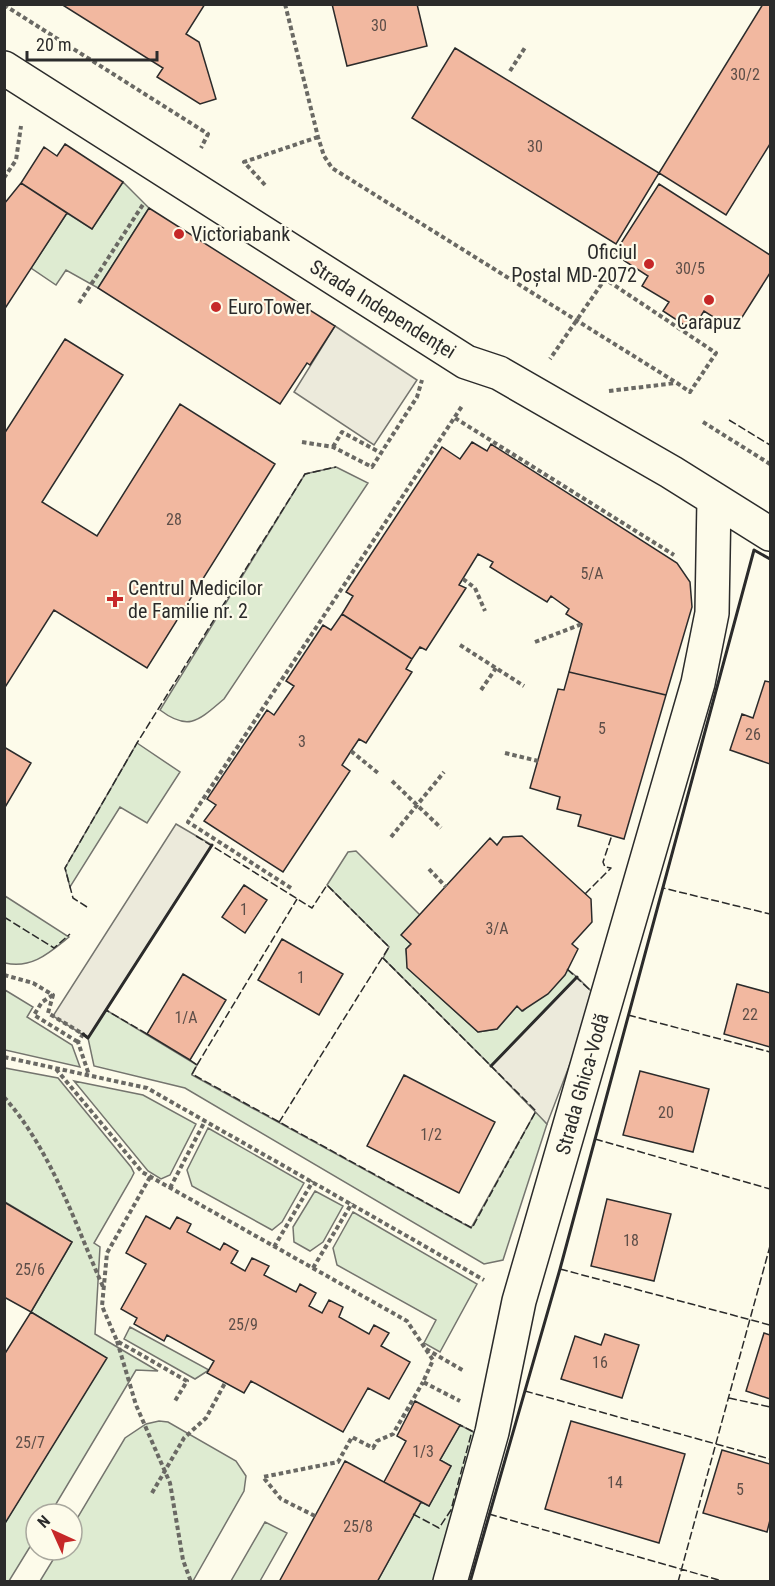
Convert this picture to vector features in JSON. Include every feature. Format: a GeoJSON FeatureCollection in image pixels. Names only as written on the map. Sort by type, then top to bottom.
{"type":"FeatureCollection","features":[{"type":"Feature","properties":{"kind":"street","name":"Strada Independenței"},"geometry":{"type":"LineString","coordinates":[[4,68],[466,362],[499,373],[771,534]]}},
{"type":"Feature","properties":{"kind":"street","name":"Strada Ghica-Vodă"},"geometry":{"type":"LineString","coordinates":[[450,1581],[495,1419],[519,1301],[698,683],[712,613],[714,499]]}},
{"type":"Feature","properties":{"kind":"path"},"geometry":{"type":"LineString","coordinates":[[285,4],[318,137],[324,156],[332,168],[677,383],[690,392],[716,353],[605,279],[548,363]]}},
{"type":"Feature","properties":{"kind":"path"},"geometry":{"type":"LineString","coordinates":[[4,5],[208,134],[200,150],[194,154]]}},
{"type":"Feature","properties":{"kind":"path"},"geometry":{"type":"LineString","coordinates":[[510,71],[526,46]]}},
{"type":"Feature","properties":{"kind":"path"},"geometry":{"type":"LineString","coordinates":[[4,178],[16,160],[23,116]]}},
{"type":"Feature","properties":{"kind":"path"},"geometry":{"type":"LineString","coordinates":[[244,162],[318,137]]}},
{"type":"Feature","properties":{"kind":"path"},"geometry":{"type":"LineString","coordinates":[[79,303],[138,211]]}},
{"type":"Feature","properties":{"kind":"path"},"geometry":{"type":"LineString","coordinates":[[302,442],[333,447],[372,467],[417,397],[423,380],[417,372]]}},
{"type":"Feature","properties":{"kind":"path"},"geometry":{"type":"LineString","coordinates":[[599,392],[677,383]]}},
{"type":"Feature","properties":{"kind":"path"},"geometry":{"type":"LineString","coordinates":[[291,888],[188,822],[462,406]]}},
{"type":"Feature","properties":{"kind":"path"},"geometry":{"type":"LineString","coordinates":[[455,418],[681,561]]}},
{"type":"Feature","properties":{"kind":"path"},"geometry":{"type":"LineString","coordinates":[[703,422],[771,464]]}},
{"type":"Feature","properties":{"kind":"path"},"geometry":{"type":"LineString","coordinates":[[333,447],[342,432],[381,453]]}},
{"type":"Feature","properties":{"kind":"path"},"geometry":{"type":"LineString","coordinates":[[463,579],[475,588],[485,611]]}},
{"type":"Feature","properties":{"kind":"path"},"geometry":{"type":"LineString","coordinates":[[535,642],[582,624]]}},
{"type":"Feature","properties":{"kind":"path"},"geometry":{"type":"LineString","coordinates":[[460,645],[524,686]]}},
{"type":"Feature","properties":{"kind":"path"},"geometry":{"type":"LineString","coordinates":[[481,690],[496,668]]}},
{"type":"Feature","properties":{"kind":"path"},"geometry":{"type":"LineString","coordinates":[[351,752],[378,773]]}},
{"type":"Feature","properties":{"kind":"path"},"geometry":{"type":"LineString","coordinates":[[504,753],[538,761]]}},
{"type":"Feature","properties":{"kind":"path"},"geometry":{"type":"LineString","coordinates":[[391,837],[444,772]]}},
{"type":"Feature","properties":{"kind":"path"},"geometry":{"type":"LineString","coordinates":[[392,781],[441,828]]}},
{"type":"Feature","properties":{"kind":"path"},"geometry":{"type":"LineString","coordinates":[[429,869],[446,887]]}},
{"type":"Feature","properties":{"kind":"path"},"geometry":{"type":"LineString","coordinates":[[4,975],[33,983],[53,995]]}},
{"type":"Feature","properties":{"kind":"path"},"geometry":{"type":"LineString","coordinates":[[53,995],[48,1012],[82,1034],[78,1042]]}},
{"type":"Feature","properties":{"kind":"path"},"geometry":{"type":"LineString","coordinates":[[53,995],[42,1002],[34,1015],[78,1042],[89,1075]]}},
{"type":"Feature","properties":{"kind":"path"},"geometry":{"type":"LineString","coordinates":[[4,1057],[147,1088],[352,1203],[519,1301]]}},
{"type":"Feature","properties":{"kind":"path"},"geometry":{"type":"LineString","coordinates":[[56,1069],[142,1172],[407,1321],[433,1360],[393,1434],[377,1441],[373,1448],[352,1437],[338,1462],[263,1477],[281,1499],[315,1516]]}},
{"type":"Feature","properties":{"kind":"path"},"geometry":{"type":"LineString","coordinates":[[4,1097],[33,1135],[48,1163],[104,1290]]}},
{"type":"Feature","properties":{"kind":"path"},"geometry":{"type":"LineString","coordinates":[[170,1188],[205,1120]]}},
{"type":"Feature","properties":{"kind":"path"},"geometry":{"type":"LineString","coordinates":[[150,1177],[107,1253],[102,1306],[117,1341],[136,1406],[170,1483],[183,1560],[191,1581]]}},
{"type":"Feature","properties":{"kind":"path"},"geometry":{"type":"LineString","coordinates":[[274,1247],[313,1181]]}},
{"type":"Feature","properties":{"kind":"path"},"geometry":{"type":"LineString","coordinates":[[313,1268],[352,1203]]}},
{"type":"Feature","properties":{"kind":"path"},"geometry":{"type":"LineString","coordinates":[[117,1341],[187,1381],[175,1401]]}},
{"type":"Feature","properties":{"kind":"path"},"geometry":{"type":"LineString","coordinates":[[423,1382],[495,1419]]}},
{"type":"Feature","properties":{"kind":"path"},"geometry":{"type":"LineString","coordinates":[[152,1493],[184,1438],[206,1418],[225,1383]]}},
{"type":"Feature","properties":{"kind":"green space"},"geometry":{"type":"Polygon","coordinates":[[[123,182],[149,208],[98,288],[66,270],[56,285],[31,268],[67,213],[92,229],[123,182]]]}},
{"type":"Feature","properties":{"kind":"green space"},"geometry":{"type":"Polygon","coordinates":[[[336,467],[368,483],[224,699],[208,713],[194,721],[179,721],[170,717],[160,710],[305,474],[336,467]]]}},
{"type":"Feature","properties":{"kind":"green space"},"geometry":{"type":"Polygon","coordinates":[[[137,743],[180,772],[147,823],[120,807],[70,887],[65,868],[137,743]]]}},
{"type":"Feature","properties":{"kind":"green space"},"geometry":{"type":"Polygon","coordinates":[[[356,851],[420,915],[402,935],[411,944],[406,949],[408,968],[478,1032],[497,1029],[517,1006],[523,1011],[567,969],[577,977],[491,1066],[383,958],[389,947],[327,885],[348,852],[356,851]]]}},
{"type":"Feature","properties":{"kind":"green space"},"geometry":{"type":"Polygon","coordinates":[[[5,896],[69,937],[32,962],[5,963],[5,896]]]}},
{"type":"Feature","properties":{"kind":"green space"},"geometry":{"type":"Polygon","coordinates":[[[5,990],[33,1007],[27,1017],[72,1045],[80,1067],[5,1050],[5,990]]]}},
{"type":"Feature","properties":{"kind":"green space"},"geometry":{"type":"Polygon","coordinates":[[[106,1010],[197,1065],[192,1075],[471,1228],[536,1111],[547,1124],[503,1260],[484,1264],[185,1088],[94,1066],[88,1038],[106,1010]]]}},
{"type":"Feature","properties":{"kind":"green space"},"geometry":{"type":"Polygon","coordinates":[[[5,1068],[58,1078],[134,1173],[94,1243],[100,1247],[95,1334],[158,1371],[136,1370],[57,1502],[24,1502],[24,1557],[9,1581],[5,1581],[4,1524],[106,1358],[31,1312],[72,1242],[5,1202],[5,1068]]]}},
{"type":"Feature","properties":{"kind":"green space"},"geometry":{"type":"Polygon","coordinates":[[[74,1081],[143,1095],[196,1124],[170,1175],[161,1179],[148,1171],[74,1081]]]}},
{"type":"Feature","properties":{"kind":"green space"},"geometry":{"type":"Polygon","coordinates":[[[208,1128],[304,1183],[282,1222],[272,1230],[192,1186],[187,1170],[208,1128]]]}},
{"type":"Feature","properties":{"kind":"green space"},"geometry":{"type":"Polygon","coordinates":[[[315,1191],[343,1206],[323,1242],[310,1251],[294,1242],[293,1227],[315,1191]]]}},
{"type":"Feature","properties":{"kind":"green space"},"geometry":{"type":"Polygon","coordinates":[[[353,1212],[477,1284],[440,1352],[424,1343],[436,1320],[337,1265],[333,1248],[353,1212]]]}},
{"type":"Feature","properties":{"kind":"green space"},"geometry":{"type":"Polygon","coordinates":[[[130,1327],[209,1370],[195,1379],[124,1339],[130,1327]]]}},
{"type":"Feature","properties":{"kind":"green space"},"geometry":{"type":"Polygon","coordinates":[[[159,1421],[168,1422],[236,1461],[246,1476],[244,1491],[193,1581],[40,1581],[52,1562],[84,1562],[84,1507],[125,1438],[146,1424],[159,1421]]]}},
{"type":"Feature","properties":{"kind":"green space"},"geometry":{"type":"Polygon","coordinates":[[[460,1425],[477,1434],[436,1581],[377,1582],[421,1502],[429,1506],[451,1466],[440,1460],[460,1425]]]}},
{"type":"Feature","properties":{"kind":"green space"},"geometry":{"type":"Polygon","coordinates":[[[265,1522],[287,1533],[260,1581],[231,1581],[265,1522]]]}},
{"type":"Feature","properties":{"kind":"shaded area"},"geometry":{"type":"Polygon","coordinates":[[[335,326],[417,380],[374,445],[294,392],[335,326]]]}},
{"type":"Feature","properties":{"kind":"shaded area"},"geometry":{"type":"Polygon","coordinates":[[[176,824],[212,845],[88,1038],[53,1016],[176,824]]]}},
{"type":"Feature","properties":{"kind":"shaded area"},"geometry":{"type":"Polygon","coordinates":[[[577,977],[596,996],[547,1124],[491,1066],[577,977]]]}},
{"type":"Feature","properties":{"kind":"building"},"geometry":{"type":"Polygon","coordinates":[[[61,4],[205,4],[186,34],[199,42],[216,99],[200,104],[157,77],[163,68],[61,4]]]}},
{"type":"Feature","properties":{"kind":"building"},"geometry":{"type":"Polygon","coordinates":[[[332,4],[417,4],[427,46],[347,66],[332,4]]]}},
{"type":"Feature","properties":{"kind":"building"},"geometry":{"type":"Polygon","coordinates":[[[763,4],[770,4],[770,144],[726,215],[659,173],[763,4]]]}},
{"type":"Feature","properties":{"kind":"building"},"geometry":{"type":"Polygon","coordinates":[[[455,48],[659,173],[616,244],[412,118],[455,48]]]}},
{"type":"Feature","properties":{"kind":"building"},"geometry":{"type":"Polygon","coordinates":[[[65,144],[123,182],[92,229],[21,183],[44,147],[57,156],[65,144]]]}},
{"type":"Feature","properties":{"kind":"building"},"geometry":{"type":"Polygon","coordinates":[[[21,183],[67,213],[4,310],[4,204],[21,183]]]}},
{"type":"Feature","properties":{"kind":"building"},"geometry":{"type":"Polygon","coordinates":[[[659,184],[770,255],[770,273],[734,330],[704,311],[692,330],[663,311],[669,302],[642,286],[648,276],[614,254],[659,184]]]}},
{"type":"Feature","properties":{"kind":"building","name":"EuroTower"},"geometry":{"type":"Polygon","coordinates":[[[149,208],[335,326],[310,365],[307,363],[280,404],[98,288],[149,208]]]}},
{"type":"Feature","properties":{"kind":"building"},"geometry":{"type":"Polygon","coordinates":[[[65,339],[123,375],[42,502],[97,536],[180,404],[275,464],[147,668],[54,610],[4,689],[4,434],[65,339]]]}},
{"type":"Feature","properties":{"kind":"building"},"geometry":{"type":"Polygon","coordinates":[[[472,442],[487,451],[491,444],[677,563],[690,582],[692,607],[666,695],[569,672],[582,624],[566,614],[569,609],[551,596],[547,602],[490,567],[493,562],[478,554],[459,585],[466,588],[426,650],[420,647],[412,659],[342,614],[353,596],[346,592],[442,447],[460,459],[472,442]]]}},
{"type":"Feature","properties":{"kind":"building"},"geometry":{"type":"Polygon","coordinates":[[[342,614],[412,659],[406,669],[412,672],[366,743],[359,739],[351,751],[342,765],[350,771],[283,872],[204,821],[216,805],[207,799],[267,710],[274,715],[294,686],[286,681],[323,625],[331,630],[342,614]]]}},
{"type":"Feature","properties":{"kind":"building"},"geometry":{"type":"Polygon","coordinates":[[[569,672],[666,695],[624,839],[578,826],[581,815],[557,809],[560,797],[530,788],[558,689],[564,690],[569,672]]]}},
{"type":"Feature","properties":{"kind":"building"},"geometry":{"type":"Polygon","coordinates":[[[765,681],[770,682],[770,764],[730,750],[742,714],[753,718],[765,681]]]}},
{"type":"Feature","properties":{"kind":"building"},"geometry":{"type":"Polygon","coordinates":[[[4,747],[31,763],[4,809],[4,747]]]}},
{"type":"Feature","properties":{"kind":"building"},"geometry":{"type":"Polygon","coordinates":[[[522,836],[591,899],[592,922],[572,944],[578,949],[565,975],[548,994],[522,1011],[517,1006],[497,1029],[478,1032],[407,968],[406,949],[411,944],[401,935],[490,838],[497,845],[503,837],[522,836]]]}},
{"type":"Feature","properties":{"kind":"building"},"geometry":{"type":"Polygon","coordinates":[[[244,885],[267,900],[245,933],[222,917],[244,885]]]}},
{"type":"Feature","properties":{"kind":"building"},"geometry":{"type":"Polygon","coordinates":[[[282,939],[343,974],[319,1015],[258,980],[282,939]]]}},
{"type":"Feature","properties":{"kind":"building"},"geometry":{"type":"Polygon","coordinates":[[[183,974],[226,1000],[190,1060],[147,1034],[183,974]]]}},
{"type":"Feature","properties":{"kind":"building"},"geometry":{"type":"Polygon","coordinates":[[[737,984],[770,993],[770,1047],[724,1034],[737,984]]]}},
{"type":"Feature","properties":{"kind":"building"},"geometry":{"type":"Polygon","coordinates":[[[640,1071],[709,1089],[693,1152],[623,1135],[640,1071]]]}},
{"type":"Feature","properties":{"kind":"building"},"geometry":{"type":"Polygon","coordinates":[[[404,1075],[495,1122],[459,1193],[367,1146],[404,1075]]]}},
{"type":"Feature","properties":{"kind":"building"},"geometry":{"type":"Polygon","coordinates":[[[607,1199],[671,1214],[654,1281],[591,1266],[607,1199]]]}},
{"type":"Feature","properties":{"kind":"building"},"geometry":{"type":"Polygon","coordinates":[[[4,1202],[72,1242],[31,1312],[4,1297],[4,1202]]]}},
{"type":"Feature","properties":{"kind":"building"},"geometry":{"type":"Polygon","coordinates":[[[146,1216],[170,1229],[177,1217],[191,1224],[187,1232],[220,1250],[224,1243],[238,1251],[231,1263],[245,1271],[252,1258],[269,1266],[264,1275],[296,1292],[300,1284],[316,1293],[309,1306],[322,1313],[329,1300],[343,1307],[339,1317],[369,1334],[374,1325],[389,1333],[381,1346],[410,1362],[389,1399],[368,1388],[343,1432],[251,1381],[244,1393],[207,1373],[214,1361],[167,1335],[164,1341],[134,1324],[137,1318],[121,1309],[146,1264],[126,1253],[146,1216]]]}},
{"type":"Feature","properties":{"kind":"building"},"geometry":{"type":"Polygon","coordinates":[[[31,1312],[107,1358],[4,1525],[4,1355],[31,1312]]]}},
{"type":"Feature","properties":{"kind":"building"},"geometry":{"type":"Polygon","coordinates":[[[764,1333],[770,1335],[770,1399],[746,1391],[764,1333]]]}},
{"type":"Feature","properties":{"kind":"building"},"geometry":{"type":"Polygon","coordinates":[[[605,1334],[639,1345],[622,1398],[561,1379],[575,1336],[601,1345],[605,1334]]]}},
{"type":"Feature","properties":{"kind":"building"},"geometry":{"type":"Polygon","coordinates":[[[415,1401],[460,1425],[440,1460],[451,1466],[429,1506],[384,1482],[406,1441],[397,1436],[415,1401]]]}},
{"type":"Feature","properties":{"kind":"building"},"geometry":{"type":"Polygon","coordinates":[[[571,1421],[685,1454],[659,1543],[545,1509],[571,1421]]]}},
{"type":"Feature","properties":{"kind":"building"},"geometry":{"type":"Polygon","coordinates":[[[722,1450],[770,1464],[770,1520],[767,1532],[703,1513],[722,1450]]]}},
{"type":"Feature","properties":{"kind":"building"},"geometry":{"type":"Polygon","coordinates":[[[345,1461],[421,1502],[377,1582],[279,1582],[345,1461]]]}},
{"type":"Feature","properties":{"kind":"fence"},"geometry":{"type":"LineString","coordinates":[[729,420],[770,445]]}},
{"type":"Feature","properties":{"kind":"fence"},"geometry":{"type":"LineString","coordinates":[[87,907],[73,898],[65,868],[137,743],[305,474],[336,467]]}},
{"type":"Feature","properties":{"kind":"fence"},"geometry":{"type":"LineString","coordinates":[[770,559],[754,550],[663,888],[770,914]]}},
{"type":"Feature","properties":{"kind":"fence"},"geometry":{"type":"LineString","coordinates":[[585,894],[611,868],[605,867],[603,862],[612,835]]}},
{"type":"Feature","properties":{"kind":"fence"},"geometry":{"type":"LineString","coordinates":[[196,836],[312,908],[327,885],[389,947],[278,1124]]}},
{"type":"Feature","properties":{"kind":"fence"},"geometry":{"type":"LineString","coordinates":[[147,1034],[106,1010],[212,845]]}},
{"type":"Feature","properties":{"kind":"fence"},"geometry":{"type":"LineString","coordinates":[[197,1065],[297,899]]}},
{"type":"Feature","properties":{"kind":"fence"},"geometry":{"type":"LineString","coordinates":[[4,917],[54,948],[70,934]]}},
{"type":"Feature","properties":{"kind":"fence"},"geometry":{"type":"LineString","coordinates":[[190,1060],[197,1065],[192,1074],[472,1228],[536,1111],[383,958]]}},
{"type":"Feature","properties":{"kind":"fence"},"geometry":{"type":"LineString","coordinates":[[567,969],[590,990]]}},
{"type":"Feature","properties":{"kind":"fence"},"geometry":{"type":"LineString","coordinates":[[628,1015],[770,1052]]}},
{"type":"Feature","properties":{"kind":"fence"},"geometry":{"type":"LineString","coordinates":[[595,1139],[770,1189]]}},
{"type":"Feature","properties":{"kind":"fence"},"geometry":{"type":"LineString","coordinates":[[678,1582],[770,1246]]}},
{"type":"Feature","properties":{"kind":"fence"},"geometry":{"type":"LineString","coordinates":[[560,1269],[770,1325]]}},
{"type":"Feature","properties":{"kind":"fence"},"geometry":{"type":"LineString","coordinates":[[525,1391],[770,1459]]}},
{"type":"Feature","properties":{"kind":"fence"},"geometry":{"type":"LineString","coordinates":[[729,1398],[770,1407]]}},
{"type":"Feature","properties":{"kind":"fence"},"geometry":{"type":"LineString","coordinates":[[413,1514],[439,1528],[451,1510],[472,1431],[460,1425]]}},
{"type":"Feature","properties":{"kind":"fence"},"geometry":{"type":"LineString","coordinates":[[489,1514],[726,1582]]}},
{"type":"Feature","properties":{"kind":"wall"},"geometry":{"type":"LineString","coordinates":[[470,1582],[560,1269],[754,550],[770,559]]}},
{"type":"Feature","properties":{"kind":"wall"},"geometry":{"type":"LineString","coordinates":[[83,1034],[88,1038],[212,845]]}},
{"type":"Feature","properties":{"kind":"wall"},"geometry":{"type":"LineString","coordinates":[[491,1066],[577,977]]}},
{"type":"Feature","properties":{"kind":"place","name":"Victoriabank"},"geometry":{"type":"Point","coordinates":[179,234]}},
{"type":"Feature","properties":{"kind":"place","name":"Oficiul Poștal MD-2072"},"geometry":{"type":"Point","coordinates":[649,264]}},
{"type":"Feature","properties":{"kind":"place","name":"Carapuz"},"geometry":{"type":"Point","coordinates":[709,300]}},
{"type":"Feature","properties":{"kind":"place","name":"EuroTower"},"geometry":{"type":"Point","coordinates":[216,307]}},
{"type":"Feature","properties":{"kind":"place","name":"Centrul Medicilor de Familie nr. 2"},"geometry":{"type":"Point","coordinates":[115,599]}}]}
